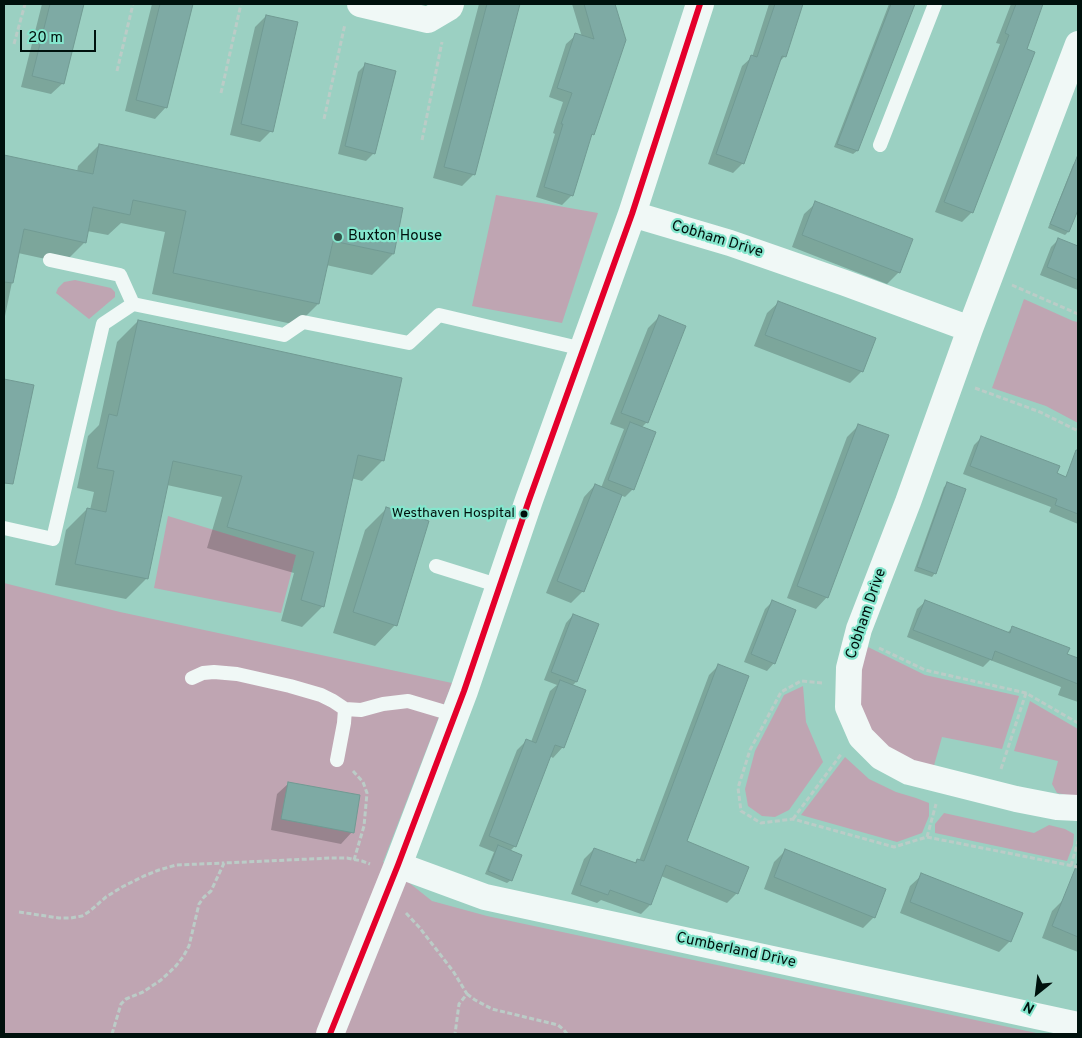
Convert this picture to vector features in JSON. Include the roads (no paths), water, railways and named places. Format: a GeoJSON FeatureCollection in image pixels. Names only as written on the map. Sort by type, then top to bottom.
{"type":"FeatureCollection","features":[{"type":"Feature","properties":{"kind":"main road"},"geometry":{"type":"LineString","coordinates":[[330,1034],[386,896],[387,866],[464,691],[528,500],[632,214],[700,4]]}},
{"type":"Feature","properties":{"kind":"street"},"geometry":{"type":"LineString","coordinates":[[353,13],[428,20],[450,5]]}},
{"type":"Feature","properties":{"kind":"street","name":"Cobham Drive"},"geometry":{"type":"LineString","coordinates":[[1078,44],[970,329],[857,637],[849,668],[848,686],[848,707],[861,737],[888,761],[909,772],[943,781],[1016,799],[1078,808]]}},
{"type":"Feature","properties":{"kind":"street","name":"Cobham Drive"},"geometry":{"type":"LineString","coordinates":[[632,214],[730,243],[970,329]]}},
{"type":"Feature","properties":{"kind":"street","name":"Cumberland Drive"},"geometry":{"type":"LineString","coordinates":[[387,866],[485,897],[1078,1025]]}},
{"type":"Feature","properties":{"kind":"lane"},"geometry":{"type":"LineString","coordinates":[[880,145],[935,4]]}},
{"type":"Feature","properties":{"kind":"lane"},"geometry":{"type":"LineString","coordinates":[[50,260],[120,275],[133,304]]}},
{"type":"Feature","properties":{"kind":"lane"},"geometry":{"type":"LineString","coordinates":[[4,528],[53,539],[103,324],[133,304],[284,335],[303,322],[409,343],[439,315],[583,349]]}},
{"type":"Feature","properties":{"kind":"lane"},"geometry":{"type":"LineString","coordinates":[[436,566],[500,586]]}},
{"type":"Feature","properties":{"kind":"lane"},"geometry":{"type":"LineString","coordinates":[[192,678],[214,672],[237,674],[321,695],[333,700],[345,709],[361,710],[384,704],[408,701],[455,715]]}},
{"type":"Feature","properties":{"kind":"lane"},"geometry":{"type":"LineString","coordinates":[[336,760],[345,709]]}},
{"type":"Feature","properties":{"kind":"place","name":"Buxton House"},"geometry":{"type":"Point","coordinates":[338,237]}},
{"type":"Feature","properties":{"kind":"place","name":"Westhaven Hospital"},"geometry":{"type":"Point","coordinates":[524,514]}}]}
